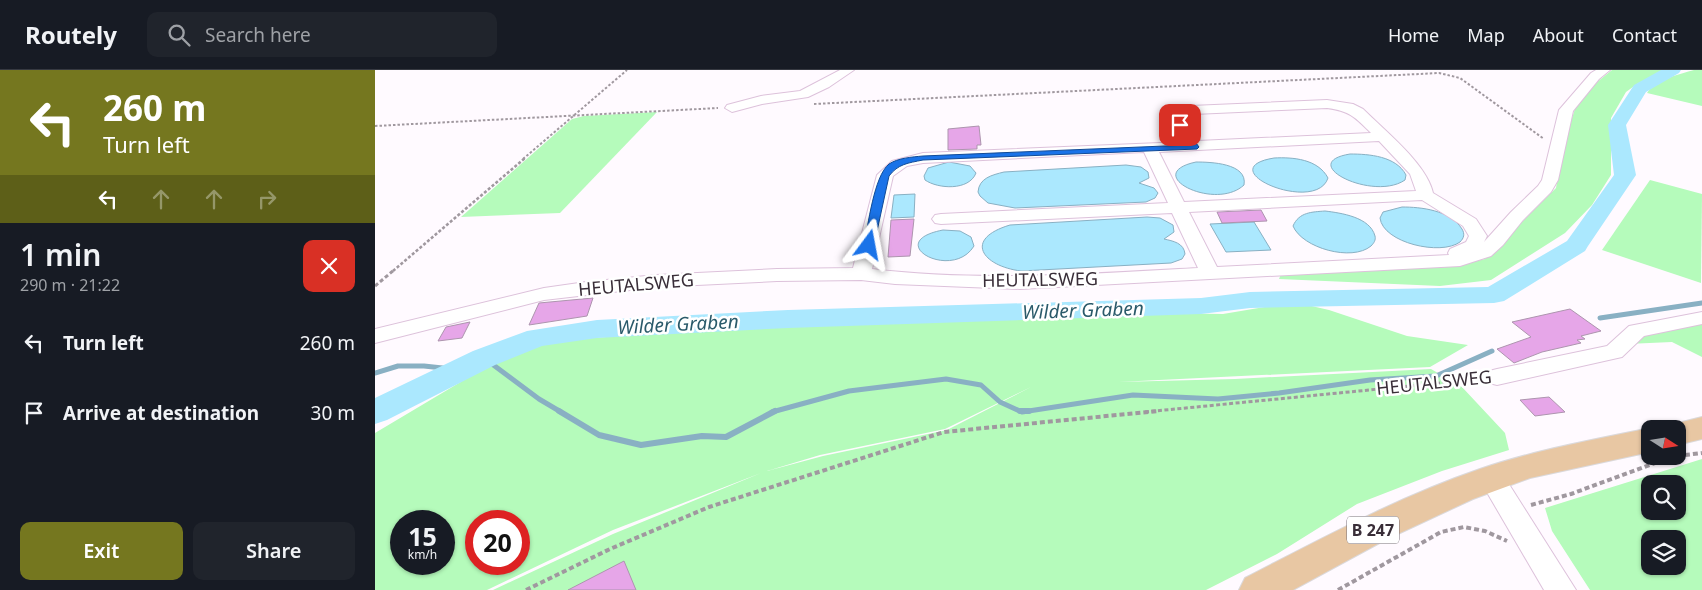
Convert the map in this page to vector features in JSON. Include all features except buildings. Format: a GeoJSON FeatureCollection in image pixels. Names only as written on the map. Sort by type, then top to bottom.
{"type":"FeatureCollection","features":[{"type":"Feature","properties":{"kind":"main road"},"geometry":{"type":"LineString","coordinates":[[1686,432],[1702,428]]}},
{"type":"Feature","properties":{"kind":"main road","name":"B 247"},"geometry":{"type":"LineString","coordinates":[[1258,590],[1428,502],[1532,465],[1641,442]]}},
{"type":"Feature","properties":{"kind":"street"},"geometry":{"type":"LineString","coordinates":[[732,108],[761,100],[803,94],[849,70]]}},
{"type":"Feature","properties":{"kind":"street","name":"HEUTALSWEG"},"geometry":{"type":"LineString","coordinates":[[375,336],[507,302],[586,288],[656,282],[777,274],[861,274],[895,278],[1020,283],[1207,268],[1460,260],[1484,252],[1497,241],[1517,216],[1545,189],[1550,180],[1566,110],[1595,76],[1604,70]]}},
{"type":"Feature","properties":{"kind":"street"},"geometry":{"type":"LineString","coordinates":[[1195,147],[1177,122],[1177,116],[1191,110],[1204,108],[1339,105],[1357,112],[1417,172],[1423,184],[1425,195]]}},
{"type":"Feature","properties":{"kind":"street"},"geometry":{"type":"LineString","coordinates":[[861,274],[885,176],[892,166],[905,161],[923,158],[1383,137]]}},
{"type":"Feature","properties":{"kind":"street"},"geometry":{"type":"LineString","coordinates":[[941,219],[1178,207],[1425,195],[1470,223],[1478,236],[1476,244],[1468,251],[1425,255],[1330,261],[1261,258],[1207,268],[1178,207],[1149,149]]}},
{"type":"Feature","properties":{"kind":"street","name":"HEUTALSWEG"},"geometry":{"type":"LineString","coordinates":[[1497,377],[1614,352],[1637,331],[1702,318]]}},
{"type":"Feature","properties":{"kind":"street"},"geometry":{"type":"LineString","coordinates":[[1491,478],[1561,590]]}},
{"type":"Feature","properties":{"kind":"path"},"geometry":{"type":"LineString","coordinates":[[375,286],[627,70]]}},
{"type":"Feature","properties":{"kind":"path"},"geometry":{"type":"LineString","coordinates":[[810,104],[1439,73],[1460,78],[1557,149]]}},
{"type":"Feature","properties":{"kind":"path"},"geometry":{"type":"LineString","coordinates":[[375,126],[732,108]]}},
{"type":"Feature","properties":{"kind":"path","name":"HEUTALSWEG"},"geometry":{"type":"LineString","coordinates":[[526,590],[610,549],[709,507],[944,432],[1497,377]]}},
{"type":"Feature","properties":{"kind":"path"},"geometry":{"type":"LineString","coordinates":[[1686,454],[1702,452]]}},
{"type":"Feature","properties":{"kind":"path"},"geometry":{"type":"LineString","coordinates":[[1511,510],[1571,494],[1651,465]]}},
{"type":"Feature","properties":{"kind":"path"},"geometry":{"type":"LineString","coordinates":[[1338,590],[1441,532],[1464,527],[1485,531],[1537,553]]}},
{"type":"Feature","properties":{"kind":"green space"},"geometry":{"type":"Polygon","coordinates":[[[1612,70],[1664,70],[1626,92],[1611,118],[1611,175],[1592,205],[1565,233],[1491,280],[1440,286],[1279,279],[1281,274],[1459,265],[1485,259],[1556,188],[1563,145],[1576,106],[1591,87],[1612,70]]]}},
{"type":"Feature","properties":{"kind":"green space"},"geometry":{"type":"Polygon","coordinates":[[[1694,70],[1702,70],[1702,106],[1647,93],[1662,81],[1694,70]]]}},
{"type":"Feature","properties":{"kind":"green space"},"geometry":{"type":"Polygon","coordinates":[[[657,112],[560,213],[461,217],[572,119],[584,116],[657,112]]]}},
{"type":"Feature","properties":{"kind":"green space"},"geometry":{"type":"Polygon","coordinates":[[[1650,180],[1702,194],[1701,283],[1602,250],[1650,180]]]}},
{"type":"Feature","properties":{"kind":"green space"},"geometry":{"type":"Polygon","coordinates":[[[1294,302],[1329,310],[1407,336],[1468,345],[1430,367],[1118,382],[1235,379],[1431,369],[1462,387],[1505,433],[1509,450],[1442,471],[1357,504],[1277,554],[1206,590],[493,590],[525,575],[530,575],[530,573],[613,534],[761,473],[613,530],[530,570],[530,510],[465,510],[465,575],[518,575],[487,590],[375,590],[375,433],[469,377],[526,348],[576,339],[759,327],[872,324],[1087,312],[1223,314],[1294,302]],[[1031,387],[945,429],[820,455],[767,471],[823,456],[947,430],[1031,387]]]}},
{"type":"Feature","properties":{"kind":"green space"},"geometry":{"type":"Polygon","coordinates":[[[1702,319],[1702,357],[1672,342],[1627,344],[1639,333],[1702,319]]]}},
{"type":"Feature","properties":{"kind":"green space"},"geometry":{"type":"Polygon","coordinates":[[[1702,459],[1702,590],[1590,590],[1552,531],[1545,508],[1641,478],[1641,520],[1686,520],[1686,475],[1651,475],[1702,459]]]}},
{"type":"Feature","properties":{"kind":"water"},"geometry":{"type":"Polygon","coordinates":[[[1350,154],[1381,157],[1389,160],[1402,169],[1406,175],[1405,180],[1391,186],[1375,186],[1359,184],[1345,179],[1335,172],[1331,165],[1335,159],[1350,154]]]}},
{"type":"Feature","properties":{"kind":"water"},"geometry":{"type":"Polygon","coordinates":[[[1274,158],[1304,160],[1318,167],[1328,178],[1320,188],[1305,192],[1288,191],[1272,186],[1259,179],[1253,171],[1257,164],[1274,158]]]}},
{"type":"Feature","properties":{"kind":"water"},"geometry":{"type":"Polygon","coordinates":[[[949,162],[970,166],[976,173],[967,183],[953,187],[937,185],[925,180],[924,176],[928,168],[949,162]]]}},
{"type":"Feature","properties":{"kind":"water"},"geometry":{"type":"Polygon","coordinates":[[[1196,162],[1218,163],[1234,168],[1244,178],[1244,185],[1231,192],[1216,194],[1201,193],[1188,188],[1179,182],[1176,174],[1181,168],[1196,162]]]}},
{"type":"Feature","properties":{"kind":"water"},"geometry":{"type":"Polygon","coordinates":[[[1126,165],[1141,167],[1148,172],[1149,178],[1139,183],[1154,188],[1158,193],[1155,198],[1146,202],[1015,208],[988,203],[978,192],[984,180],[1004,172],[1126,165]]]}},
{"type":"Feature","properties":{"kind":"water"},"geometry":{"type":"Polygon","coordinates":[[[915,194],[914,217],[891,218],[894,195],[915,194]]]}},
{"type":"Feature","properties":{"kind":"water"},"geometry":{"type":"Polygon","coordinates":[[[1402,207],[1426,209],[1443,214],[1457,223],[1462,229],[1464,234],[1462,239],[1451,246],[1440,248],[1414,245],[1402,240],[1391,234],[1384,227],[1380,218],[1383,212],[1402,207]]]}},
{"type":"Feature","properties":{"kind":"water"},"geometry":{"type":"Polygon","coordinates":[[[1325,211],[1361,220],[1372,230],[1375,237],[1374,243],[1363,251],[1340,253],[1306,241],[1293,226],[1296,221],[1302,215],[1325,211]]]}},
{"type":"Feature","properties":{"kind":"water"},"geometry":{"type":"Polygon","coordinates":[[[1147,217],[1160,218],[1173,225],[1174,232],[1164,239],[1183,247],[1185,254],[1182,259],[1171,263],[1021,271],[996,264],[983,251],[986,237],[1010,225],[1147,217]]]}},
{"type":"Feature","properties":{"kind":"water"},"geometry":{"type":"Polygon","coordinates":[[[1254,222],[1271,250],[1226,252],[1210,224],[1254,222]]]}},
{"type":"Feature","properties":{"kind":"water"},"geometry":{"type":"Polygon","coordinates":[[[943,230],[960,231],[971,237],[974,246],[964,256],[951,260],[938,260],[927,256],[920,250],[919,243],[926,236],[943,230]]]}},
{"type":"Feature","properties":{"kind":"waterway","name":"Wilder Graben"},"geometry":{"type":"LineString","coordinates":[[375,412],[484,358],[537,338],[597,329],[788,319],[1201,306],[1250,300],[1494,295],[1576,246],[1625,175],[1617,125],[1640,89],[1673,70]]}},
{"type":"Feature","properties":{"kind":"waterway"},"geometry":{"type":"LineString","coordinates":[[1600,318],[1702,303]]}},
{"type":"Feature","properties":{"kind":"waterway"},"geometry":{"type":"LineString","coordinates":[[1029,411],[1133,395],[1218,399],[1279,393],[1370,380],[1436,376],[1492,351]]}},
{"type":"Feature","properties":{"kind":"waterway"},"geometry":{"type":"LineString","coordinates":[[484,358],[539,399],[561,412]]}},
{"type":"Feature","properties":{"kind":"waterway"},"geometry":{"type":"LineString","coordinates":[[375,373],[398,366],[424,366],[461,370]]}},
{"type":"Feature","properties":{"kind":"waterway"},"geometry":{"type":"LineString","coordinates":[[774,411],[849,391],[946,379],[981,385],[1000,402],[1022,412],[1029,411]]}},
{"type":"Feature","properties":{"kind":"waterway"},"geometry":{"type":"LineString","coordinates":[[559,411],[599,435],[641,445],[702,436],[726,437],[774,411]]}},
{"type":"Feature","properties":{"kind":"waterway"},"geometry":{"type":"LineString","coordinates":[[1020,411],[1029,411]]}},
{"type":"Feature","properties":{"kind":"route"},"geometry":{"type":"LineString","coordinates":[[869,245],[885,176],[892,166],[905,161],[923,158],[1195,147],[1180,125]]}}]}
